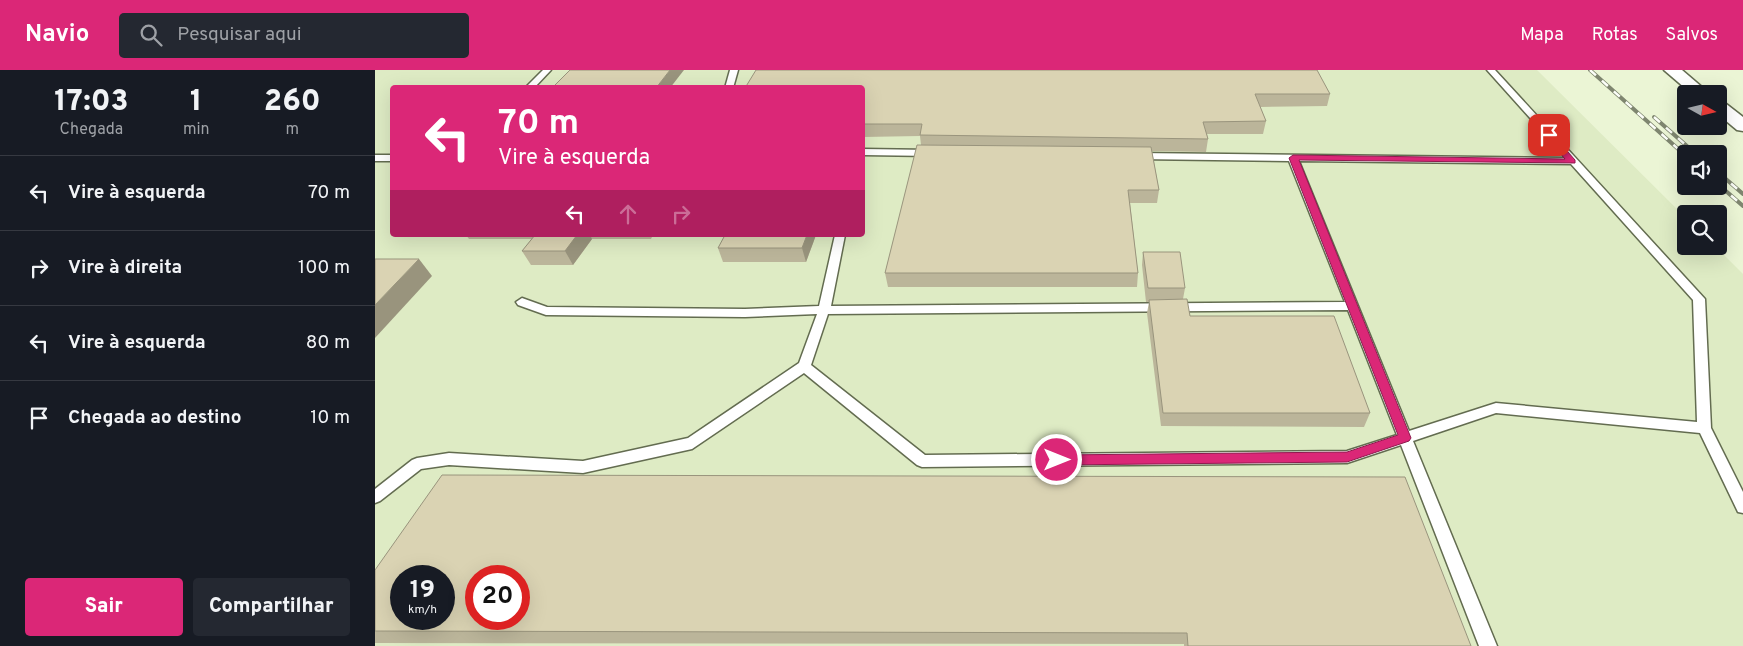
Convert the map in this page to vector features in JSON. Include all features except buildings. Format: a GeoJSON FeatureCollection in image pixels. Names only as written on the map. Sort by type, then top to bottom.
{"type":"FeatureCollection","features":[{"type":"Feature","properties":{"kind":"street"},"geometry":{"type":"LineString","coordinates":[[1671,70],[1690,85]]}},
{"type":"Feature","properties":{"kind":"street"},"geometry":{"type":"LineString","coordinates":[[1727,113],[1743,126]]}},
{"type":"Feature","properties":{"kind":"lane"},"geometry":{"type":"LineString","coordinates":[[532,85],[547,70]]}},
{"type":"Feature","properties":{"kind":"lane"},"geometry":{"type":"LineString","coordinates":[[730,85],[734,70]]}},
{"type":"Feature","properties":{"kind":"lane"},"geometry":{"type":"LineString","coordinates":[[1491,70],[1699,299],[1704,428],[1743,507]]}},
{"type":"Feature","properties":{"kind":"lane"},"geometry":{"type":"LineString","coordinates":[[865,152],[941,154]]}},
{"type":"Feature","properties":{"kind":"lane"},"geometry":{"type":"LineString","coordinates":[[1127,156],[1572,161]]}},
{"type":"Feature","properties":{"kind":"lane"},"geometry":{"type":"LineString","coordinates":[[375,158],[390,158]]}},
{"type":"Feature","properties":{"kind":"lane"},"geometry":{"type":"LineString","coordinates":[[1293,158],[1488,646]]}},
{"type":"Feature","properties":{"kind":"lane"},"geometry":{"type":"LineString","coordinates":[[375,497],[417,464],[449,459],[583,467],[692,443],[804,366],[824,310],[840,237]]}},
{"type":"Feature","properties":{"kind":"lane"},"geometry":{"type":"LineString","coordinates":[[521,302],[546,311],[566,312],[745,313],[824,310],[1352,306]]}},
{"type":"Feature","properties":{"kind":"lane"},"geometry":{"type":"LineString","coordinates":[[804,366],[922,461],[1347,457],[1496,408],[1704,428]]}},
{"type":"Feature","properties":{"kind":"shaded area"},"geometry":{"type":"Polygon","coordinates":[[[375,70],[1537,70],[1677,209],[1677,255],[1724,255],[1743,274],[1743,646],[375,646],[375,70]]]}},
{"type":"Feature","properties":{"kind":"railway"},"geometry":{"type":"LineString","coordinates":[[1590,70],[1677,148]]}},
{"type":"Feature","properties":{"kind":"railway"},"geometry":{"type":"LineString","coordinates":[[1654,117],[1686,145]]}},
{"type":"Feature","properties":{"kind":"railway"},"geometry":{"type":"LineString","coordinates":[[1727,180],[1743,194]]}},
{"type":"Feature","properties":{"kind":"railway"},"geometry":{"type":"LineString","coordinates":[[1727,192],[1743,206]]}},
{"type":"Feature","properties":{"kind":"route"},"geometry":{"type":"LineString","coordinates":[[1057,460],[1347,457],[1405,438],[1293,158],[1572,161],[1549,135]]}}]}
